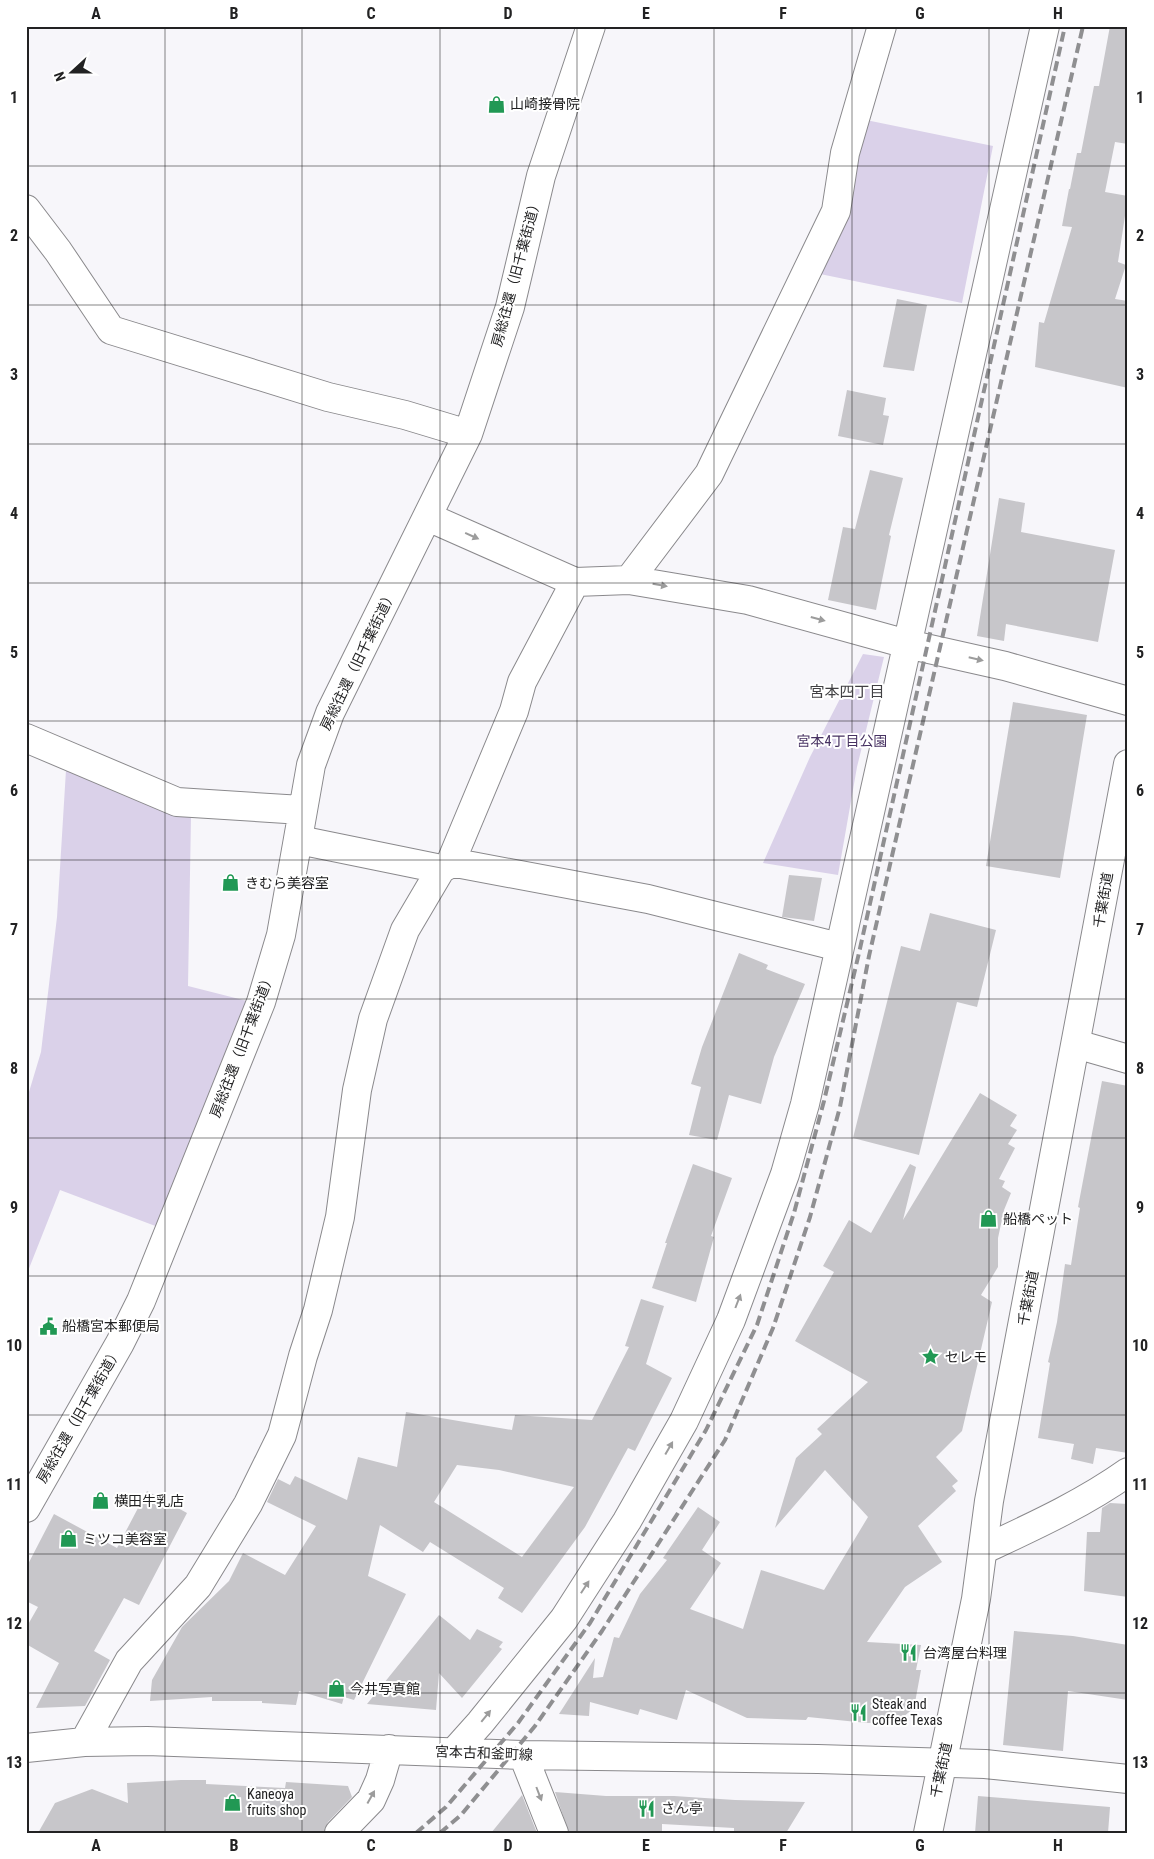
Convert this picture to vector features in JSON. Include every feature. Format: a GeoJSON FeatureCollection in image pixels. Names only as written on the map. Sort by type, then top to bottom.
{"type":"FeatureCollection","features":[{"type":"Feature","properties":{"kind":"main road","name":"房総往還（旧千葉街道）"},"geometry":{"type":"LineString","coordinates":[[26,1508],[120,1343],[144,1292],[262,1002],[280,935],[299,840],[302,810],[312,765],[330,714],[468,434],[510,307],[541,176],[591,26]]}},
{"type":"Feature","properties":{"kind":"main road"},"geometry":{"type":"LineString","coordinates":[[629,580],[709,474],[836,211],[845,153],[882,26]]}},
{"type":"Feature","properties":{"kind":"main road"},"geometry":{"type":"LineString","coordinates":[[454,1752],[480,1723],[564,1619],[627,1521],[684,1421],[731,1320],[785,1174],[805,1104],[1045,26]]}},
{"type":"Feature","properties":{"kind":"main road"},"geometry":{"type":"LineString","coordinates":[[26,210],[58,252],[111,330],[328,397],[405,415],[468,434]]}},
{"type":"Feature","properties":{"kind":"main road"},"geometry":{"type":"LineString","coordinates":[[428,517],[575,582],[629,580],[748,600],[907,644],[1005,666],[1128,701]]}},
{"type":"Feature","properties":{"kind":"main road"},"geometry":{"type":"LineString","coordinates":[[84,1742],[129,1661],[198,1586],[248,1504],[282,1435],[303,1356],[318,1310],[340,1217],[357,1090],[373,1019],[405,930],[446,866],[514,711],[522,682],[575,582]]}},
{"type":"Feature","properties":{"kind":"main road"},"geometry":{"type":"LineString","coordinates":[[26,738],[178,802],[302,810]]}},
{"type":"Feature","properties":{"kind":"main road","name":"千葉街道"},"geometry":{"type":"LineString","coordinates":[[928,1833],[976,1599],[991,1491],[1128,764]]}},
{"type":"Feature","properties":{"kind":"main road"},"geometry":{"type":"LineString","coordinates":[[299,840],[446,866],[462,864],[648,899],[839,947]]}},
{"type":"Feature","properties":{"kind":"main road"},"geometry":{"type":"LineString","coordinates":[[1076,1044],[1128,1059]]}},
{"type":"Feature","properties":{"kind":"main road"},"geometry":{"type":"LineString","coordinates":[[982,1550],[1031,1527],[1128,1472]]}},
{"type":"Feature","properties":{"kind":"main road","name":"宮本古和釜町線"},"geometry":{"type":"LineString","coordinates":[[26,1748],[84,1742],[147,1741],[523,1755],[818,1759],[985,1764],[1128,1779]]}},
{"type":"Feature","properties":{"kind":"main road"},"geometry":{"type":"LineString","coordinates":[[339,1833],[371,1800],[380,1780],[389,1749]]}},
{"type":"Feature","properties":{"kind":"main road"},"geometry":{"type":"LineString","coordinates":[[523,1755],[554,1833]]}},
{"type":"Feature","properties":{"kind":"green space"},"geometry":{"type":"Polygon","coordinates":[[[866,120],[993,146],[962,303],[820,274],[850,204],[866,120]]]}},
{"type":"Feature","properties":{"kind":"green space","name":"宮本4丁目公園"},"geometry":{"type":"Polygon","coordinates":[[[863,654],[884,657],[857,767],[838,875],[763,863],[810,757],[863,654]]]}},
{"type":"Feature","properties":{"kind":"green space"},"geometry":{"type":"Polygon","coordinates":[[[66,770],[191,817],[188,986],[251,1002],[158,1227],[60,1190],[28,1271],[26,1270],[26,1102],[41,1052],[57,917],[66,770]]]}},
{"type":"Feature","properties":{"kind":"building"},"geometry":{"type":"Polygon","coordinates":[[[1110,26],[1128,26],[1128,144],[1115,142],[1105,192],[1128,196],[1118,262],[1126,265],[1115,299],[1128,301],[1128,388],[1035,367],[1039,322],[1044,323],[1072,227],[1062,226],[1077,153],[1081,153],[1094,86],[1099,86],[1110,26]]]}},
{"type":"Feature","properties":{"kind":"building"},"geometry":{"type":"Polygon","coordinates":[[[897,299],[927,305],[914,371],[883,367],[897,299]]]}},
{"type":"Feature","properties":{"kind":"building"},"geometry":{"type":"Polygon","coordinates":[[[847,390],[886,398],[883,415],[889,416],[883,445],[838,436],[847,390]]]}},
{"type":"Feature","properties":{"kind":"building"},"geometry":{"type":"Polygon","coordinates":[[[870,470],[903,478],[889,535],[891,536],[876,610],[828,600],[843,527],[855,529],[870,470]]]}},
{"type":"Feature","properties":{"kind":"building"},"geometry":{"type":"Polygon","coordinates":[[[999,498],[1025,503],[1021,532],[1115,550],[1098,642],[1006,624],[1004,641],[977,636],[999,498]]]}},
{"type":"Feature","properties":{"kind":"building"},"geometry":{"type":"Polygon","coordinates":[[[1013,702],[1087,715],[1060,878],[986,866],[1013,702]]]}},
{"type":"Feature","properties":{"kind":"building"},"geometry":{"type":"Polygon","coordinates":[[[789,875],[822,878],[814,921],[782,917],[789,875]]]}},
{"type":"Feature","properties":{"kind":"building"},"geometry":{"type":"Polygon","coordinates":[[[930,913],[996,930],[977,1007],[957,1002],[919,1155],[853,1138],[901,946],[920,951],[930,913]]]}},
{"type":"Feature","properties":{"kind":"building"},"geometry":{"type":"Polygon","coordinates":[[[739,953],[768,965],[766,969],[805,984],[774,1057],[761,1104],[729,1095],[717,1140],[689,1135],[701,1087],[691,1084],[702,1047],[739,953]]]}},
{"type":"Feature","properties":{"kind":"building"},"geometry":{"type":"Polygon","coordinates":[[[1102,1081],[1128,1086],[1128,1453],[1096,1448],[1093,1464],[1071,1459],[1074,1444],[1038,1438],[1050,1363],[1048,1362],[1057,1322],[1065,1264],[1071,1265],[1080,1208],[1078,1207],[1102,1081]]]}},
{"type":"Feature","properties":{"kind":"building"},"geometry":{"type":"Polygon","coordinates":[[[980,1093],[1017,1115],[1010,1126],[1017,1130],[1008,1144],[1015,1148],[999,1179],[1005,1181],[1002,1187],[1011,1193],[1004,1210],[998,1238],[998,1267],[981,1295],[992,1302],[962,1431],[936,1457],[958,1481],[952,1486],[956,1491],[918,1526],[942,1562],[905,1587],[867,1642],[921,1645],[916,1670],[921,1670],[914,1708],[897,1722],[867,1723],[808,1717],[806,1720],[747,1718],[686,1690],[677,1720],[640,1709],[638,1715],[590,1702],[589,1716],[559,1714],[595,1658],[593,1678],[603,1677],[614,1637],[619,1638],[640,1594],[667,1560],[663,1558],[698,1507],[720,1522],[702,1550],[721,1563],[690,1609],[743,1629],[761,1570],[824,1590],[868,1517],[825,1470],[775,1528],[796,1458],[822,1434],[817,1429],[868,1382],[795,1341],[834,1272],[823,1266],[849,1220],[871,1233],[910,1164],[916,1167],[903,1220],[980,1093]]]}},
{"type":"Feature","properties":{"kind":"building"},"geometry":{"type":"Polygon","coordinates":[[[693,1164],[732,1178],[711,1236],[714,1237],[696,1302],[652,1288],[667,1243],[665,1243],[693,1164]]]}},
{"type":"Feature","properties":{"kind":"building"},"geometry":{"type":"Polygon","coordinates":[[[641,1299],[664,1306],[646,1364],[672,1378],[635,1451],[628,1448],[585,1527],[522,1613],[498,1598],[504,1588],[430,1542],[423,1552],[380,1525],[368,1576],[406,1594],[354,1700],[344,1697],[342,1704],[299,1691],[296,1705],[262,1703],[262,1701],[212,1701],[212,1697],[150,1701],[152,1680],[182,1627],[229,1581],[243,1553],[285,1575],[316,1526],[267,1502],[278,1479],[290,1485],[295,1476],[347,1500],[358,1457],[397,1467],[406,1412],[512,1430],[515,1415],[592,1420],[629,1347],[625,1346],[641,1299]],[[457,1465],[434,1502],[522,1557],[574,1487],[499,1470],[457,1465]]]}},
{"type":"Feature","properties":{"kind":"building"},"geometry":{"type":"Polygon","coordinates":[[[147,1491],[187,1513],[139,1605],[124,1598],[94,1651],[110,1660],[85,1706],[36,1708],[59,1663],[26,1644],[26,1628],[38,1607],[26,1601],[26,1568],[54,1514],[117,1548],[147,1491]]]}},
{"type":"Feature","properties":{"kind":"building"},"geometry":{"type":"Polygon","coordinates":[[[1110,1503],[1128,1504],[1128,1597],[1084,1591],[1087,1532],[1100,1532],[1102,1508],[1110,1503]]]}},
{"type":"Feature","properties":{"kind":"building"},"geometry":{"type":"Polygon","coordinates":[[[439,1615],[470,1640],[477,1629],[503,1642],[499,1647],[502,1649],[462,1698],[439,1673],[436,1710],[367,1704],[439,1615]]]}},
{"type":"Feature","properties":{"kind":"building"},"geometry":{"type":"Polygon","coordinates":[[[1014,1631],[1073,1636],[1128,1645],[1128,1700],[1068,1691],[1063,1751],[1003,1745],[1014,1631]]]}},
{"type":"Feature","properties":{"kind":"building"},"geometry":{"type":"Polygon","coordinates":[[[206,1780],[206,1784],[285,1788],[286,1782],[348,1786],[352,1797],[328,1822],[324,1833],[38,1833],[55,1803],[92,1789],[128,1803],[127,1783],[206,1780]]]}},
{"type":"Feature","properties":{"kind":"building"},"geometry":{"type":"Polygon","coordinates":[[[555,1792],[606,1796],[674,1796],[805,1802],[786,1833],[734,1832],[734,1828],[662,1824],[662,1833],[569,1833],[555,1792]]]}},
{"type":"Feature","properties":{"kind":"building"},"geometry":{"type":"Polygon","coordinates":[[[522,1795],[537,1833],[491,1833],[522,1795]]]}},
{"type":"Feature","properties":{"kind":"building"},"geometry":{"type":"Polygon","coordinates":[[[978,1796],[1110,1807],[1108,1833],[975,1833],[978,1796]]]}},
{"type":"Feature","properties":{"kind":"railway"},"geometry":{"type":"LineString","coordinates":[[416,1833],[446,1807],[518,1723],[590,1623],[706,1430],[757,1325],[794,1213],[824,1101],[859,953],[1065,26]]}},
{"type":"Feature","properties":{"kind":"railway"},"geometry":{"type":"LineString","coordinates":[[440,1833],[461,1815],[535,1726],[602,1631],[725,1440],[773,1328],[810,1217],[840,1107],[869,956],[1083,26]]}},
{"type":"Feature","properties":{"kind":"place","name":"山崎接骨院"},"geometry":{"type":"Point","coordinates":[496,104]}},
{"type":"Feature","properties":{"kind":"place","name":"きむら美容室"},"geometry":{"type":"Point","coordinates":[231,883]}},
{"type":"Feature","properties":{"kind":"place","name":"船橋ペット"},"geometry":{"type":"Point","coordinates":[989,1219]}},
{"type":"Feature","properties":{"kind":"place","name":"船橋宮本郵便局"},"geometry":{"type":"Point","coordinates":[48,1326]}},
{"type":"Feature","properties":{"kind":"place","name":"セレモ"},"geometry":{"type":"Point","coordinates":[931,1357]}},
{"type":"Feature","properties":{"kind":"place","name":"横田牛乳店"},"geometry":{"type":"Point","coordinates":[100,1501]}},
{"type":"Feature","properties":{"kind":"place","name":"ミツコ美容室"},"geometry":{"type":"Point","coordinates":[69,1539]}},
{"type":"Feature","properties":{"kind":"place","name":"台湾屋台料理"},"geometry":{"type":"Point","coordinates":[909,1653]}},
{"type":"Feature","properties":{"kind":"place","name":"今井写真館"},"geometry":{"type":"Point","coordinates":[336,1689]}},
{"type":"Feature","properties":{"kind":"place","name":"Steak and coffee Texas"},"geometry":{"type":"Point","coordinates":[858,1712]}},
{"type":"Feature","properties":{"kind":"place","name":"Kaneoya fruits shop"},"geometry":{"type":"Point","coordinates":[233,1802]}},
{"type":"Feature","properties":{"kind":"place","name":"さん亭"},"geometry":{"type":"Point","coordinates":[647,1808]}},
{"type":"Feature","properties":{"kind":"district","name":"宮本四丁目"},"geometry":{"type":"Point","coordinates":[847,692]}}]}
